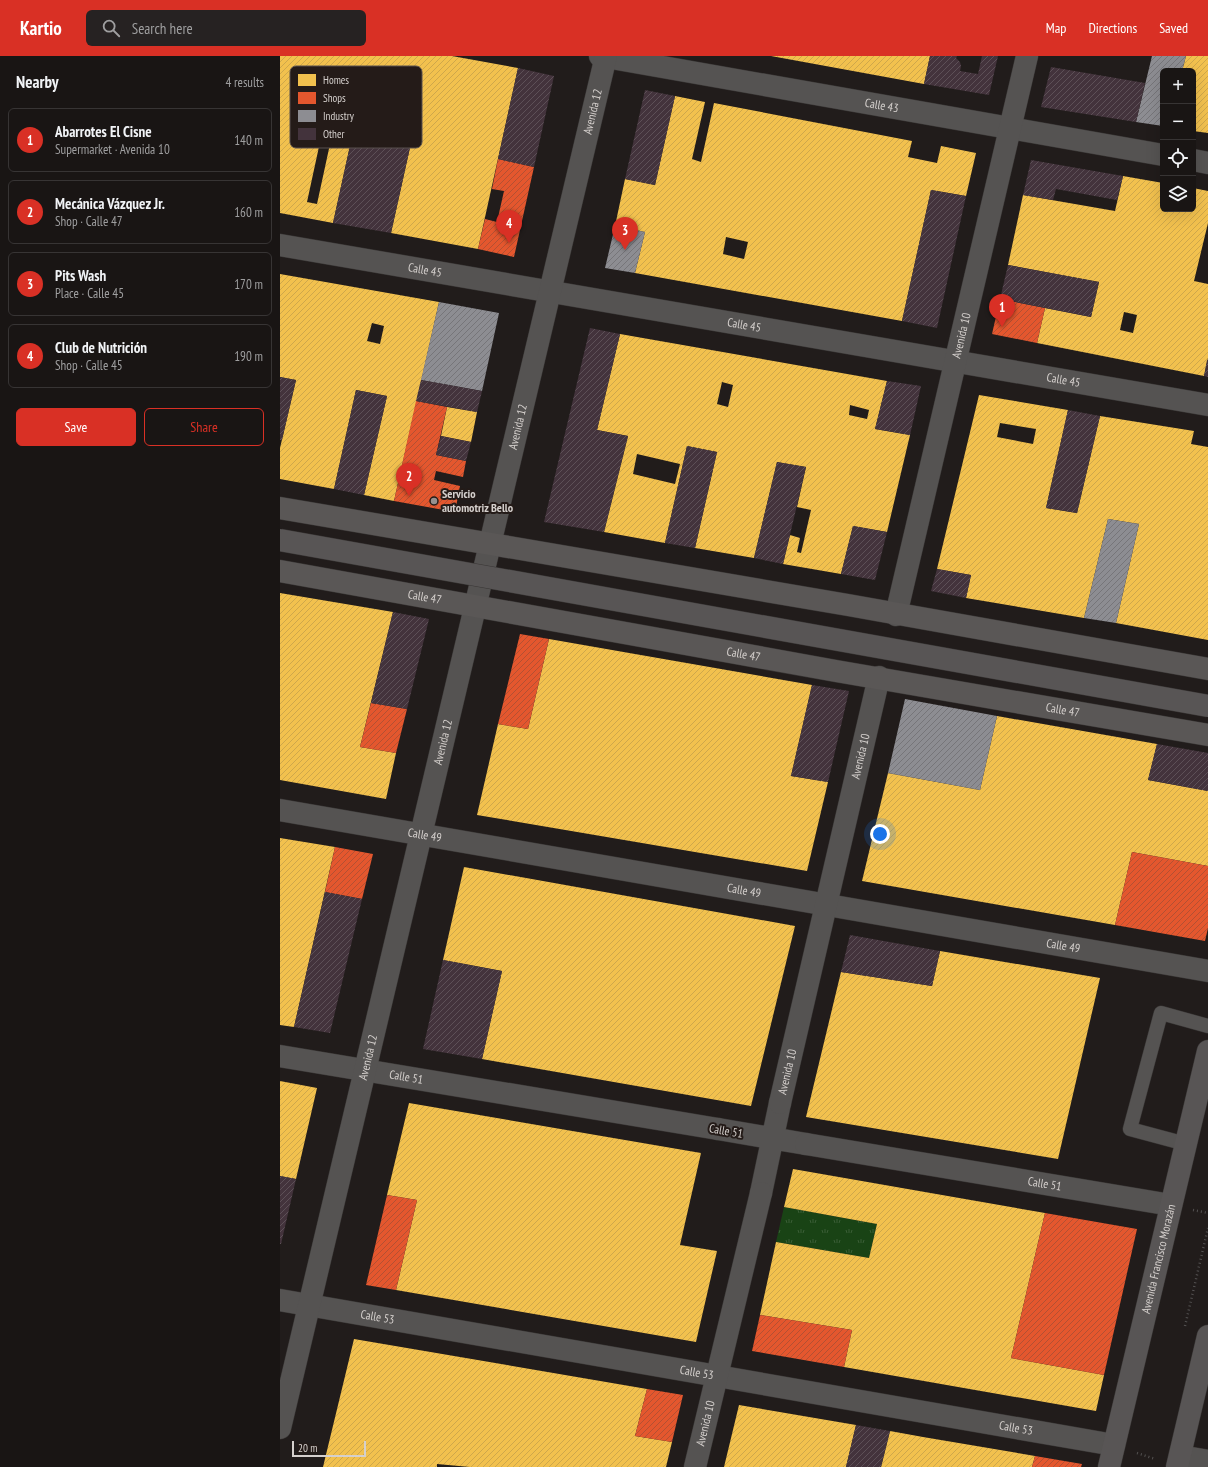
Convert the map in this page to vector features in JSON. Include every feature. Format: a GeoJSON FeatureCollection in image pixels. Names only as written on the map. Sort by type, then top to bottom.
{"type":"FeatureCollection","features":[{"type":"Feature","properties":{"kind":"main road"},"geometry":{"type":"LineString","coordinates":[[280,508],[848,605],[896,615],[1208,669]]}},
{"type":"Feature","properties":{"kind":"main road"},"geometry":{"type":"LineString","coordinates":[[280,540],[1208,706]]}},
{"type":"Feature","properties":{"kind":"main road","name":"Calle 47"},"geometry":{"type":"LineString","coordinates":[[280,571],[1208,735]]}},
{"type":"Feature","properties":{"kind":"main road","name":"Avenida Francisco Morazán"},"geometry":{"type":"LineString","coordinates":[[1109,1467],[1208,1051]]}},
{"type":"Feature","properties":{"kind":"main road"},"geometry":{"type":"LineString","coordinates":[[1178,1461],[1208,1336]]}},
{"type":"Feature","properties":{"kind":"street","name":"Calle 43"},"geometry":{"type":"LineString","coordinates":[[604,56],[1160,154]]}},
{"type":"Feature","properties":{"kind":"street","name":"Avenida 12"},"geometry":{"type":"LineString","coordinates":[[280,1428],[476,606],[604,56]]}},
{"type":"Feature","properties":{"kind":"street","name":"Avenida 10"},"geometry":{"type":"LineString","coordinates":[[896,615],[1027,56]]}},
{"type":"Feature","properties":{"kind":"street"},"geometry":{"type":"LineString","coordinates":[[1196,161],[1208,163]]}},
{"type":"Feature","properties":{"kind":"street","name":"Calle 45"},"geometry":{"type":"LineString","coordinates":[[280,245],[1208,405]]}},
{"type":"Feature","properties":{"kind":"street","name":"Avenida 10"},"geometry":{"type":"LineString","coordinates":[[695,1467],[761,1193],[780,1103],[879,677]]}},
{"type":"Feature","properties":{"kind":"street","name":"Calle 49"},"geometry":{"type":"LineString","coordinates":[[280,810],[1208,970]]}},
{"type":"Feature","properties":{"kind":"street","name":"Calle 51"},"geometry":{"type":"LineString","coordinates":[[280,1056],[1171,1205]]}},
{"type":"Feature","properties":{"kind":"street","name":"Calle 53"},"geometry":{"type":"LineString","coordinates":[[280,1300],[1114,1445]]}},
{"type":"Feature","properties":{"kind":"street"},"geometry":{"type":"LineString","coordinates":[[1178,1461],[1208,1461]]}},
{"type":"Feature","properties":{"kind":"lane"},"geometry":{"type":"LineString","coordinates":[[1186,1144],[1130,1129],[1161,1013],[1208,1026]]}},
{"type":"Feature","properties":{"kind":"path"},"geometry":{"type":"LineString","coordinates":[[1114,1445],[1154,1459],[1178,1461]]}},
{"type":"Feature","properties":{"kind":"green space"},"geometry":{"type":"Polygon","coordinates":[[[784,1207],[877,1224],[869,1258],[776,1242],[784,1207]]]}},
{"type":"Feature","properties":{"kind":"building: Homes"},"geometry":{"type":"Polygon","coordinates":[[[280,56],[452,56],[518,68],[478,249],[391,233],[410,148],[422,148],[422,66],[290,66],[290,148],[319,148],[307,202],[317,204],[329,148],[349,148],[333,223],[280,213],[280,56]]]}},
{"type":"Feature","properties":{"kind":"building: Homes"},"geometry":{"type":"Polygon","coordinates":[[[771,56],[930,56],[924,84],[771,56]]]}},
{"type":"Feature","properties":{"kind":"building: Homes"},"geometry":{"type":"Polygon","coordinates":[[[1186,56],[1208,56],[1208,133],[1196,131],[1196,68],[1183,68],[1186,56]]]}},
{"type":"Feature","properties":{"kind":"building: Homes"},"geometry":{"type":"Polygon","coordinates":[[[675,96],[705,102],[692,159],[701,162],[714,103],[912,141],[908,157],[937,163],[941,146],[976,153],[966,196],[931,190],[902,321],[635,273],[645,232],[615,226],[625,179],[655,185],[675,96]],[[726,237],[723,254],[744,259],[748,242],[726,237]]]}},
{"type":"Feature","properties":{"kind":"building: Homes"},"geometry":{"type":"Polygon","coordinates":[[[1123,176],[1160,182],[1160,212],[1196,212],[1196,189],[1208,191],[1208,223],[1194,281],[1208,284],[1208,358],[1204,376],[1037,343],[1045,308],[1091,317],[1099,282],[1008,265],[1023,195],[1115,211],[1123,176]],[[1124,312],[1120,330],[1133,333],[1137,315],[1124,312]]]}},
{"type":"Feature","properties":{"kind":"building: Homes"},"geometry":{"type":"Polygon","coordinates":[[[280,274],[439,302],[394,501],[364,495],[387,396],[356,390],[334,489],[280,479],[280,448],[296,380],[280,377],[280,274]],[[372,323],[367,341],[380,344],[384,326],[372,323]]]}},
{"type":"Feature","properties":{"kind":"building: Homes"},"geometry":{"type":"Polygon","coordinates":[[[620,334],[887,381],[875,429],[910,435],[887,532],[853,526],[841,574],[783,564],[790,535],[800,538],[797,552],[801,553],[811,510],[797,507],[806,467],[777,462],[754,558],[695,548],[717,452],[687,446],[665,543],[604,532],[628,436],[597,430],[620,334]],[[722,382],[717,404],[728,407],[733,385],[722,382]],[[850,405],[849,415],[867,419],[869,410],[850,405]],[[637,454],[633,474],[675,484],[680,464],[637,454]]]}},
{"type":"Feature","properties":{"kind":"building: Homes"},"geometry":{"type":"Polygon","coordinates":[[[979,395],[1068,410],[1046,508],[1077,513],[1100,416],[1194,431],[1191,444],[1208,447],[1208,640],[1116,623],[1139,524],[1108,519],[1084,618],[966,598],[971,575],[937,569],[979,395]],[[1000,423],[997,437],[1033,444],[1036,429],[1000,423]]]}},
{"type":"Feature","properties":{"kind":"building: Homes"},"geometry":{"type":"Polygon","coordinates":[[[447,407],[477,412],[471,442],[441,436],[447,407]]]}},
{"type":"Feature","properties":{"kind":"building: Homes"},"geometry":{"type":"Polygon","coordinates":[[[280,593],[393,612],[360,747],[396,753],[386,799],[280,780],[280,593]]]}},
{"type":"Feature","properties":{"kind":"building: Homes"},"geometry":{"type":"Polygon","coordinates":[[[549,639],[812,685],[791,776],[828,782],[807,871],[477,815],[498,724],[528,729],[549,639]]]}},
{"type":"Feature","properties":{"kind":"building: Homes"},"geometry":{"type":"Polygon","coordinates":[[[997,716],[1157,744],[1148,780],[1208,791],[1208,866],[1132,852],[1115,925],[862,881],[888,773],[980,790],[997,716]]]}},
{"type":"Feature","properties":{"kind":"building: Homes"},"geometry":{"type":"Polygon","coordinates":[[[280,838],[335,847],[294,1027],[280,1025],[280,838]]]}},
{"type":"Feature","properties":{"kind":"building: Homes"},"geometry":{"type":"Polygon","coordinates":[[[464,867],[795,926],[751,1106],[482,1059],[502,971],[443,960],[464,867]]]}},
{"type":"Feature","properties":{"kind":"building: Homes"},"geometry":{"type":"Polygon","coordinates":[[[940,951],[1100,978],[1058,1159],[806,1117],[841,972],[932,986],[940,951]]]}},
{"type":"Feature","properties":{"kind":"building: Homes"},"geometry":{"type":"Polygon","coordinates":[[[280,1081],[317,1088],[296,1179],[280,1176],[280,1081]]]}},
{"type":"Feature","properties":{"kind":"building: Homes"},"geometry":{"type":"Polygon","coordinates":[[[409,1103],[701,1153],[680,1245],[717,1251],[696,1342],[396,1290],[417,1200],[387,1195],[409,1103]]]}},
{"type":"Feature","properties":{"kind":"building: Homes"},"geometry":{"type":"Polygon","coordinates":[[[793,1169],[1045,1213],[1011,1358],[1104,1375],[1096,1411],[844,1367],[852,1330],[760,1315],[776,1242],[869,1258],[877,1224],[784,1207],[793,1169]]]}},
{"type":"Feature","properties":{"kind":"building: Homes"},"geometry":{"type":"Polygon","coordinates":[[[354,1339],[647,1389],[635,1436],[672,1442],[666,1467],[470,1467],[437,1464],[437,1467],[323,1467],[354,1339]]]}},
{"type":"Feature","properties":{"kind":"building: Homes"},"geometry":{"type":"Polygon","coordinates":[[[739,1405],[856,1425],[846,1467],[724,1467],[739,1405]]]}},
{"type":"Feature","properties":{"kind":"building: Homes"},"geometry":{"type":"Polygon","coordinates":[[[890,1431],[1035,1456],[1032,1467],[881,1467],[890,1431]]]}},
{"type":"Feature","properties":{"kind":"building: Shops"},"geometry":{"type":"Polygon","coordinates":[[[498,159],[534,167],[514,257],[478,249],[485,219],[497,222],[504,191],[492,189],[498,159]]]}},
{"type":"Feature","properties":{"kind":"building: Shops"},"geometry":{"type":"Polygon","coordinates":[[[1000,299],[1045,308],[1037,343],[992,334],[1000,299]]]}},
{"type":"Feature","properties":{"kind":"building: Shops"},"geometry":{"type":"Polygon","coordinates":[[[416,401],[447,407],[436,455],[466,461],[463,477],[436,471],[434,480],[460,486],[455,512],[394,501],[416,401]]]}},
{"type":"Feature","properties":{"kind":"building: Shops"},"geometry":{"type":"Polygon","coordinates":[[[520,634],[549,639],[528,729],[498,724],[520,634]]]}},
{"type":"Feature","properties":{"kind":"building: Shops"},"geometry":{"type":"Polygon","coordinates":[[[371,703],[407,709],[396,753],[360,747],[371,703]]]}},
{"type":"Feature","properties":{"kind":"building: Shops"},"geometry":{"type":"Polygon","coordinates":[[[335,847],[373,854],[362,899],[325,892],[335,847]]]}},
{"type":"Feature","properties":{"kind":"building: Shops"},"geometry":{"type":"Polygon","coordinates":[[[1132,852],[1208,866],[1208,928],[1205,941],[1115,925],[1132,852]]]}},
{"type":"Feature","properties":{"kind":"building: Shops"},"geometry":{"type":"Polygon","coordinates":[[[387,1195],[417,1200],[396,1290],[366,1285],[387,1195]]]}},
{"type":"Feature","properties":{"kind":"building: Shops"},"geometry":{"type":"Polygon","coordinates":[[[1045,1213],[1137,1229],[1104,1375],[1011,1358],[1045,1213]]]}},
{"type":"Feature","properties":{"kind":"building: Shops"},"geometry":{"type":"Polygon","coordinates":[[[760,1315],[852,1330],[844,1367],[752,1351],[760,1315]]]}},
{"type":"Feature","properties":{"kind":"building: Shops"},"geometry":{"type":"Polygon","coordinates":[[[647,1389],[683,1395],[672,1442],[635,1436],[647,1389]]]}},
{"type":"Feature","properties":{"kind":"building: Shops"},"geometry":{"type":"Polygon","coordinates":[[[1035,1456],[1082,1464],[1081,1467],[1032,1467],[1035,1456]]]}},
{"type":"Feature","properties":{"kind":"building: Industry"},"geometry":{"type":"Polygon","coordinates":[[[1152,56],[1186,56],[1183,68],[1160,68],[1160,126],[1136,122],[1152,56]]]}},
{"type":"Feature","properties":{"kind":"building: Industry"},"geometry":{"type":"Polygon","coordinates":[[[615,226],[645,232],[635,273],[605,268],[615,226]]]}},
{"type":"Feature","properties":{"kind":"building: Industry"},"geometry":{"type":"Polygon","coordinates":[[[439,302],[499,313],[482,391],[421,380],[439,302]]]}},
{"type":"Feature","properties":{"kind":"building: Industry"},"geometry":{"type":"Polygon","coordinates":[[[1108,519],[1139,524],[1116,623],[1084,618],[1108,519]]]}},
{"type":"Feature","properties":{"kind":"building: Industry"},"geometry":{"type":"Polygon","coordinates":[[[905,699],[997,716],[980,790],[888,773],[905,699]]]}},
{"type":"Feature","properties":{"kind":"building: Other"},"geometry":{"type":"Polygon","coordinates":[[[930,56],[957,56],[956,58],[960,62],[961,66],[960,71],[978,74],[982,56],[998,56],[989,95],[924,84],[930,56]]]}},
{"type":"Feature","properties":{"kind":"building: Other"},"geometry":{"type":"Polygon","coordinates":[[[1051,67],[1145,83],[1136,122],[1041,107],[1051,67]]]}},
{"type":"Feature","properties":{"kind":"building: Other"},"geometry":{"type":"Polygon","coordinates":[[[518,68],[554,76],[534,167],[498,159],[518,68]]]}},
{"type":"Feature","properties":{"kind":"building: Other"},"geometry":{"type":"Polygon","coordinates":[[[645,90],[675,96],[655,185],[625,179],[645,90]]]}},
{"type":"Feature","properties":{"kind":"building: Other"},"geometry":{"type":"Polygon","coordinates":[[[349,148],[410,148],[391,233],[333,223],[349,148]]]}},
{"type":"Feature","properties":{"kind":"building: Other"},"geometry":{"type":"Polygon","coordinates":[[[1031,160],[1123,176],[1117,200],[1056,189],[1053,200],[1023,195],[1031,160]]]}},
{"type":"Feature","properties":{"kind":"building: Other"},"geometry":{"type":"Polygon","coordinates":[[[931,190],[966,196],[937,328],[902,321],[931,190]]]}},
{"type":"Feature","properties":{"kind":"building: Other"},"geometry":{"type":"Polygon","coordinates":[[[1008,265],[1099,282],[1091,317],[1000,299],[1008,265]]]}},
{"type":"Feature","properties":{"kind":"building: Other"},"geometry":{"type":"Polygon","coordinates":[[[590,328],[620,334],[597,430],[628,436],[604,532],[544,522],[590,328]]]}},
{"type":"Feature","properties":{"kind":"building: Other"},"geometry":{"type":"Polygon","coordinates":[[[1208,360],[1208,377],[1204,376],[1208,360]]]}},
{"type":"Feature","properties":{"kind":"building: Other"},"geometry":{"type":"Polygon","coordinates":[[[280,377],[296,380],[282,440],[280,440],[280,377]]]}},
{"type":"Feature","properties":{"kind":"building: Other"},"geometry":{"type":"Polygon","coordinates":[[[421,380],[482,391],[477,412],[416,401],[421,380]]]}},
{"type":"Feature","properties":{"kind":"building: Other"},"geometry":{"type":"Polygon","coordinates":[[[887,381],[921,386],[910,435],[875,429],[887,381]]]}},
{"type":"Feature","properties":{"kind":"building: Other"},"geometry":{"type":"Polygon","coordinates":[[[356,390],[387,396],[364,495],[334,489],[356,390]]]}},
{"type":"Feature","properties":{"kind":"building: Other"},"geometry":{"type":"Polygon","coordinates":[[[1068,410],[1100,416],[1077,513],[1046,508],[1068,410]]]}},
{"type":"Feature","properties":{"kind":"building: Other"},"geometry":{"type":"Polygon","coordinates":[[[441,436],[471,442],[466,461],[436,455],[441,436]]]}},
{"type":"Feature","properties":{"kind":"building: Other"},"geometry":{"type":"Polygon","coordinates":[[[687,446],[717,452],[695,548],[665,543],[687,446]]]}},
{"type":"Feature","properties":{"kind":"building: Other"},"geometry":{"type":"Polygon","coordinates":[[[777,462],[806,467],[783,564],[754,558],[777,462]]]}},
{"type":"Feature","properties":{"kind":"building: Other"},"geometry":{"type":"Polygon","coordinates":[[[853,526],[887,532],[875,580],[841,574],[853,526]]]}},
{"type":"Feature","properties":{"kind":"building: Other"},"geometry":{"type":"Polygon","coordinates":[[[937,569],[971,575],[966,598],[931,591],[937,569]]]}},
{"type":"Feature","properties":{"kind":"building: Other"},"geometry":{"type":"Polygon","coordinates":[[[393,612],[429,619],[407,709],[371,703],[393,612]]]}},
{"type":"Feature","properties":{"kind":"building: Other"},"geometry":{"type":"Polygon","coordinates":[[[812,685],[849,691],[828,782],[791,776],[812,685]]]}},
{"type":"Feature","properties":{"kind":"building: Other"},"geometry":{"type":"Polygon","coordinates":[[[1157,744],[1208,753],[1208,791],[1148,780],[1157,744]]]}},
{"type":"Feature","properties":{"kind":"building: Other"},"geometry":{"type":"Polygon","coordinates":[[[325,892],[362,899],[330,1033],[294,1027],[325,892]]]}},
{"type":"Feature","properties":{"kind":"building: Other"},"geometry":{"type":"Polygon","coordinates":[[[850,935],[940,951],[932,986],[841,972],[850,935]]]}},
{"type":"Feature","properties":{"kind":"building: Other"},"geometry":{"type":"Polygon","coordinates":[[[443,960],[502,971],[482,1059],[423,1049],[443,960]]]}},
{"type":"Feature","properties":{"kind":"building: Other"},"geometry":{"type":"Polygon","coordinates":[[[280,1176],[296,1179],[281,1244],[280,1244],[280,1176]]]}},
{"type":"Feature","properties":{"kind":"building: Other"},"geometry":{"type":"Polygon","coordinates":[[[856,1425],[890,1431],[881,1467],[846,1467],[856,1425]]]}},
{"type":"Feature","properties":{"kind":"place","name":"Club de Nutrición"},"geometry":{"type":"Point","coordinates":[509,243]}},
{"type":"Feature","properties":{"kind":"place","name":"Pits Wash"},"geometry":{"type":"Point","coordinates":[625,250]}},
{"type":"Feature","properties":{"kind":"place","name":"Abarrotes El Cisne"},"geometry":{"type":"Point","coordinates":[1002,327]}},
{"type":"Feature","properties":{"kind":"place","name":"Mecánica Vázquez Jr."},"geometry":{"type":"Point","coordinates":[409,496]}},
{"type":"Feature","properties":{"kind":"place","name":"Servicio automotriz Bello"},"geometry":{"type":"Point","coordinates":[434,501]}}]}
